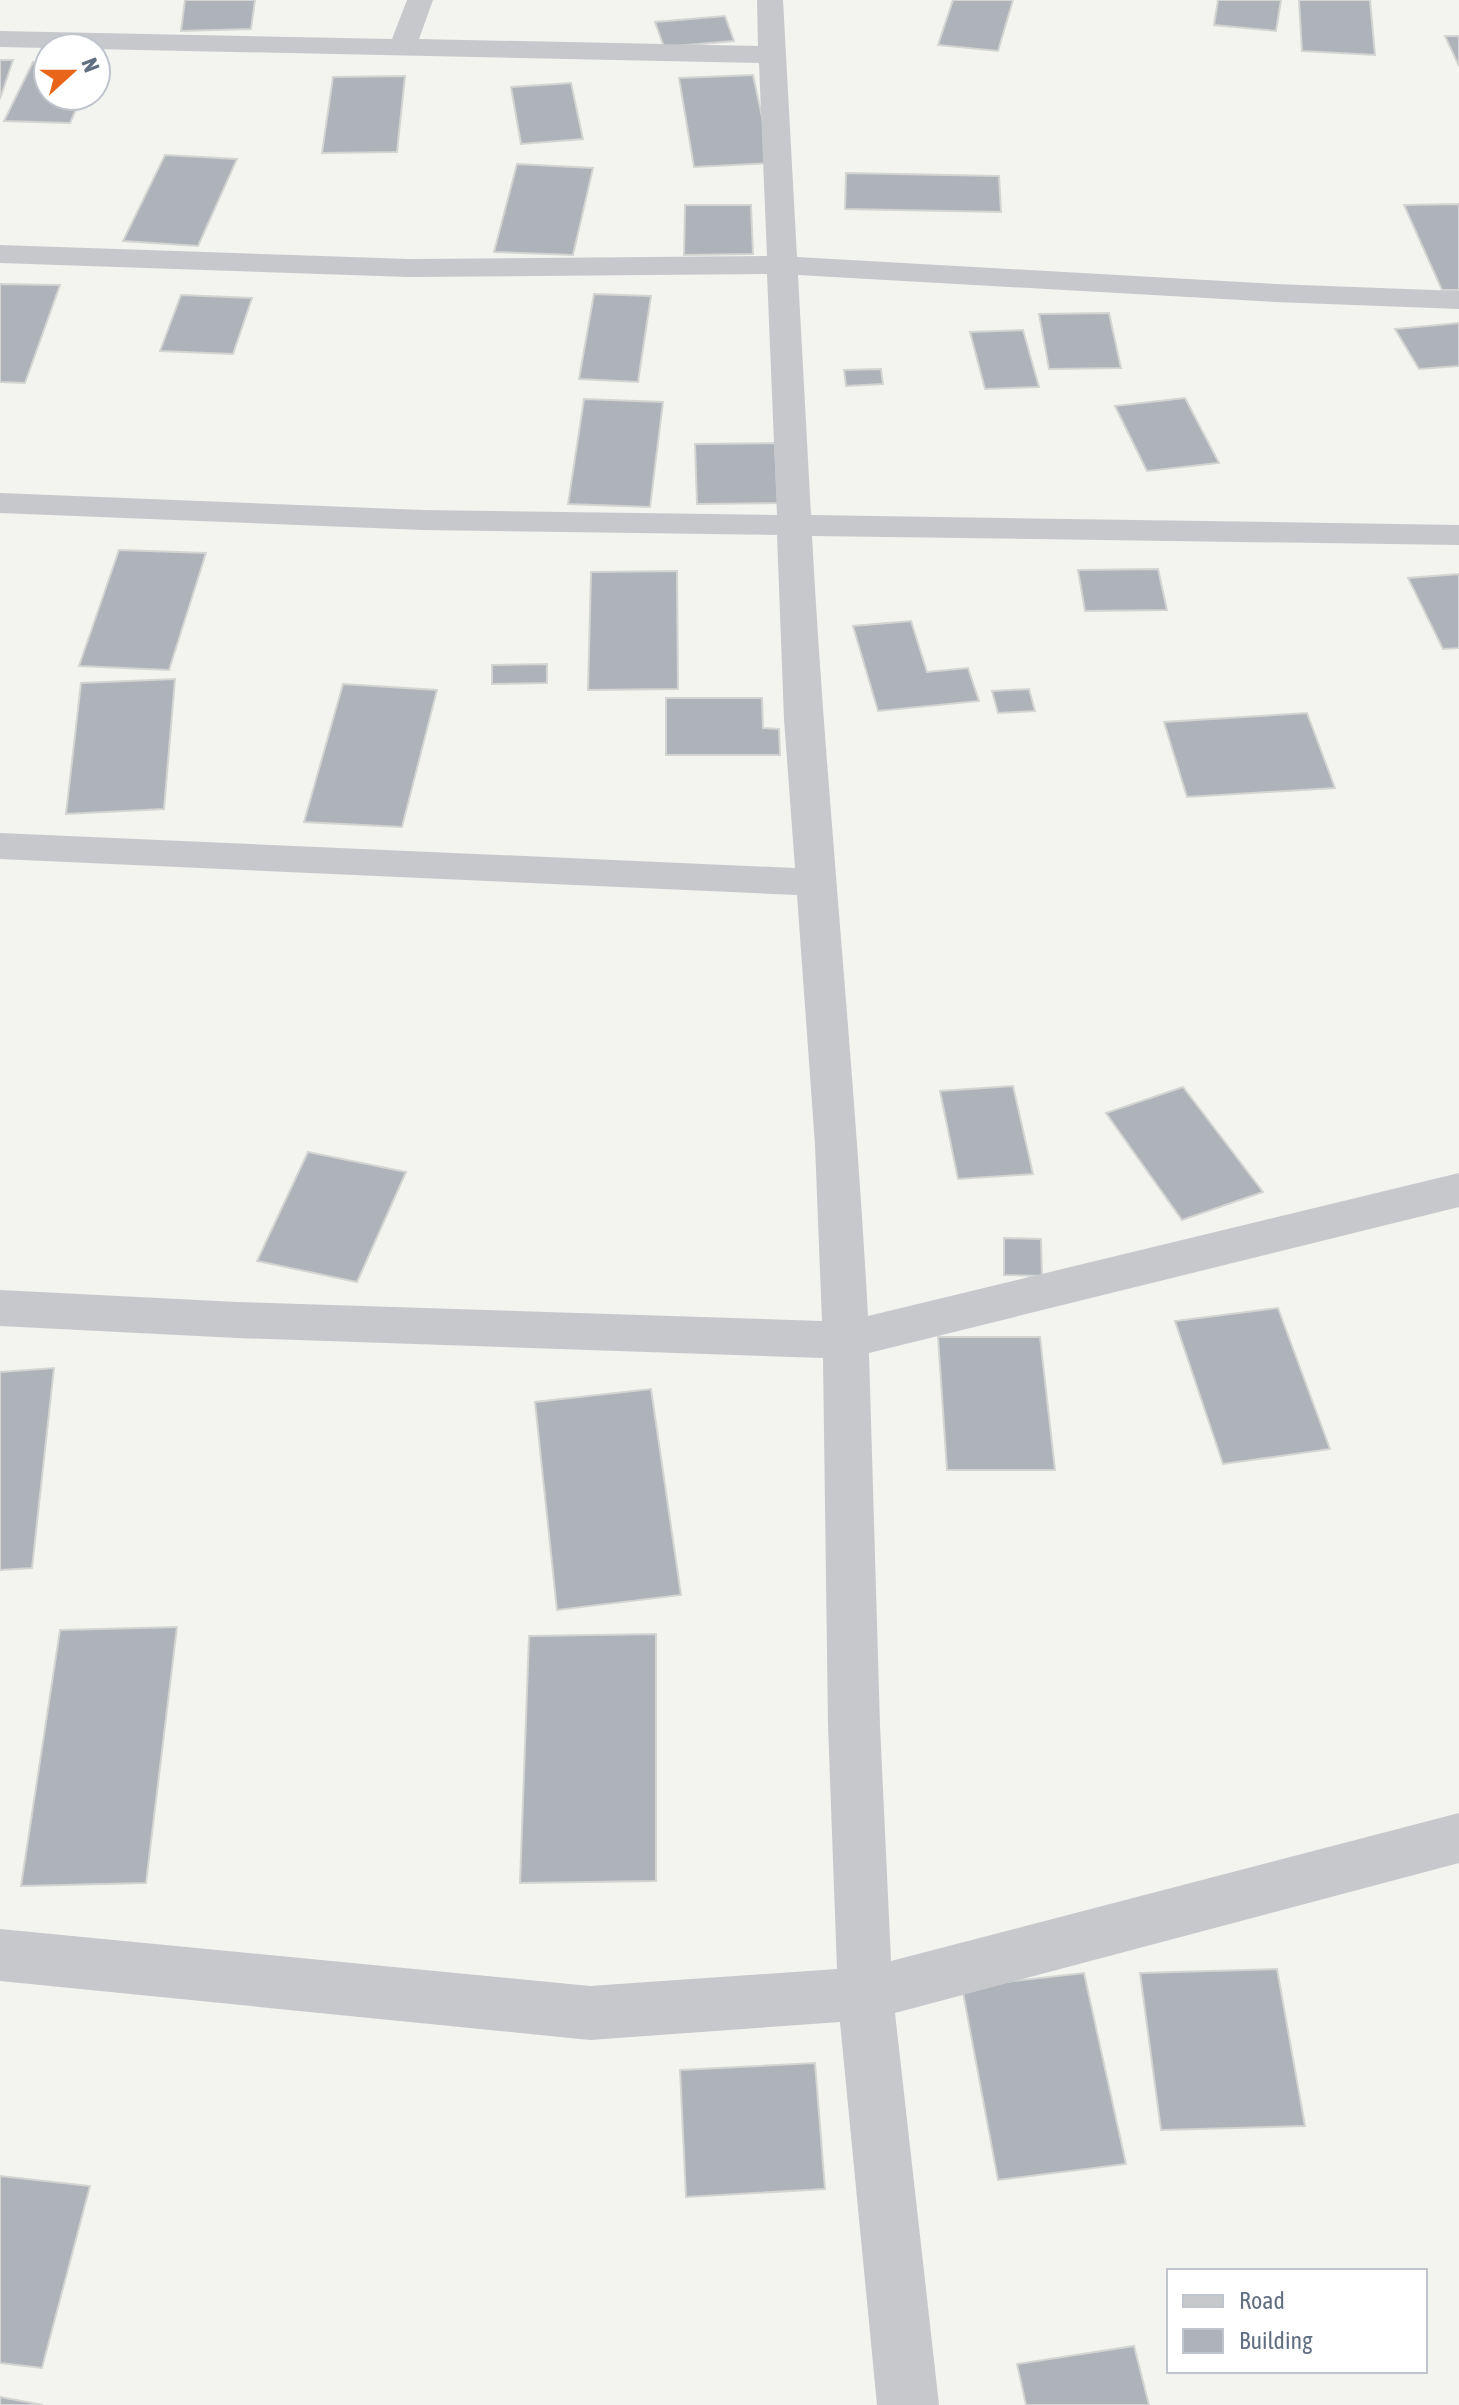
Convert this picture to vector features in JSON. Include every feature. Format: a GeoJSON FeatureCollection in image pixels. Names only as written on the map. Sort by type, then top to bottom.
{"type":"FeatureCollection","features":[{"type":"Feature","properties":{"kind":"street"},"geometry":{"type":"LineString","coordinates":[[402,48],[420,0]]}},
{"type":"Feature","properties":{"kind":"street"},"geometry":{"type":"LineString","coordinates":[[770,0],[803,719],[837,1145],[846,1340],[854,1725],[865,1994],[908,2405]]}},
{"type":"Feature","properties":{"kind":"street"},"geometry":{"type":"LineString","coordinates":[[0,39],[773,55]]}},
{"type":"Feature","properties":{"kind":"street"},"geometry":{"type":"LineString","coordinates":[[0,254],[409,268],[782,265],[1275,293],[1459,300]]}},
{"type":"Feature","properties":{"kind":"street"},"geometry":{"type":"LineString","coordinates":[[0,503],[423,520],[1459,535]]}},
{"type":"Feature","properties":{"kind":"street"},"geometry":{"type":"LineString","coordinates":[[0,846],[816,882]]}},
{"type":"Feature","properties":{"kind":"street"},"geometry":{"type":"LineString","coordinates":[[0,1308],[237,1320],[846,1340],[1459,1190]]}},
{"type":"Feature","properties":{"kind":"street"},"geometry":{"type":"LineString","coordinates":[[0,1955],[590,2013],[865,1994],[1459,1838]]}},
{"type":"Feature","properties":{"kind":"building"},"geometry":{"type":"Polygon","coordinates":[[[185,0],[255,0],[251,29],[181,31],[185,0]]]}},
{"type":"Feature","properties":{"kind":"building"},"geometry":{"type":"Polygon","coordinates":[[[953,0],[1013,0],[998,51],[938,45],[953,0]]]}},
{"type":"Feature","properties":{"kind":"building"},"geometry":{"type":"Polygon","coordinates":[[[1218,0],[1281,0],[1276,31],[1214,25],[1218,0]]]}},
{"type":"Feature","properties":{"kind":"building"},"geometry":{"type":"Polygon","coordinates":[[[1299,0],[1370,0],[1375,55],[1302,51],[1299,0]]]}},
{"type":"Feature","properties":{"kind":"building"},"geometry":{"type":"Polygon","coordinates":[[[725,16],[734,41],[664,47],[655,22],[725,16]]]}},
{"type":"Feature","properties":{"kind":"building"},"geometry":{"type":"Polygon","coordinates":[[[1445,36],[1459,36],[1459,66],[1445,36]]]}},
{"type":"Feature","properties":{"kind":"building"},"geometry":{"type":"Polygon","coordinates":[[[0,60],[13,60],[0,99],[0,60]]]}},
{"type":"Feature","properties":{"kind":"building"},"geometry":{"type":"Polygon","coordinates":[[[32,64],[32,112],[75,112],[70,123],[4,121],[32,64]]]}},
{"type":"Feature","properties":{"kind":"building"},"geometry":{"type":"Polygon","coordinates":[[[753,75],[772,163],[694,167],[679,78],[753,75]]]}},
{"type":"Feature","properties":{"kind":"building"},"geometry":{"type":"Polygon","coordinates":[[[405,76],[397,152],[322,153],[333,77],[405,76]]]}},
{"type":"Feature","properties":{"kind":"building"},"geometry":{"type":"Polygon","coordinates":[[[571,83],[583,139],[521,144],[511,87],[571,83]]]}},
{"type":"Feature","properties":{"kind":"building"},"geometry":{"type":"Polygon","coordinates":[[[165,155],[237,159],[198,246],[123,241],[165,155]]]}},
{"type":"Feature","properties":{"kind":"building"},"geometry":{"type":"Polygon","coordinates":[[[517,164],[593,168],[573,255],[494,252],[517,164]]]}},
{"type":"Feature","properties":{"kind":"building"},"geometry":{"type":"Polygon","coordinates":[[[846,173],[999,176],[1001,212],[845,209],[846,173]]]}},
{"type":"Feature","properties":{"kind":"building"},"geometry":{"type":"Polygon","coordinates":[[[1459,204],[1459,290],[1442,290],[1404,205],[1459,204]]]}},
{"type":"Feature","properties":{"kind":"building"},"geometry":{"type":"Polygon","coordinates":[[[685,205],[751,205],[753,254],[684,255],[685,205]]]}},
{"type":"Feature","properties":{"kind":"building"},"geometry":{"type":"Polygon","coordinates":[[[0,284],[60,285],[25,383],[0,382],[0,284]]]}},
{"type":"Feature","properties":{"kind":"building"},"geometry":{"type":"Polygon","coordinates":[[[594,294],[651,296],[638,382],[579,379],[594,294]]]}},
{"type":"Feature","properties":{"kind":"building"},"geometry":{"type":"Polygon","coordinates":[[[181,295],[252,298],[233,354],[160,351],[181,295]]]}},
{"type":"Feature","properties":{"kind":"building"},"geometry":{"type":"Polygon","coordinates":[[[1109,313],[1121,368],[1049,369],[1039,314],[1109,313]]]}},
{"type":"Feature","properties":{"kind":"building"},"geometry":{"type":"Polygon","coordinates":[[[1459,323],[1459,366],[1419,369],[1395,329],[1459,323]]]}},
{"type":"Feature","properties":{"kind":"building"},"geometry":{"type":"Polygon","coordinates":[[[1023,330],[1039,387],[985,389],[970,332],[1023,330]]]}},
{"type":"Feature","properties":{"kind":"building"},"geometry":{"type":"Polygon","coordinates":[[[881,369],[883,384],[846,386],[844,370],[881,369]]]}},
{"type":"Feature","properties":{"kind":"building"},"geometry":{"type":"Polygon","coordinates":[[[1185,398],[1219,463],[1147,471],[1115,406],[1185,398]]]}},
{"type":"Feature","properties":{"kind":"building"},"geometry":{"type":"Polygon","coordinates":[[[584,399],[663,402],[650,507],[568,504],[584,399]]]}},
{"type":"Feature","properties":{"kind":"building"},"geometry":{"type":"Polygon","coordinates":[[[775,443],[778,503],[697,504],[695,444],[775,443]]]}},
{"type":"Feature","properties":{"kind":"building"},"geometry":{"type":"Polygon","coordinates":[[[119,550],[206,553],[169,670],[79,666],[119,550]]]}},
{"type":"Feature","properties":{"kind":"building"},"geometry":{"type":"Polygon","coordinates":[[[1158,569],[1167,610],[1085,611],[1078,570],[1158,569]]]}},
{"type":"Feature","properties":{"kind":"building"},"geometry":{"type":"Polygon","coordinates":[[[677,571],[678,689],[588,690],[591,572],[677,571]]]}},
{"type":"Feature","properties":{"kind":"building"},"geometry":{"type":"Polygon","coordinates":[[[1459,574],[1459,648],[1443,649],[1408,578],[1459,574]]]}},
{"type":"Feature","properties":{"kind":"building"},"geometry":{"type":"Polygon","coordinates":[[[911,621],[927,672],[968,668],[979,701],[878,711],[853,626],[911,621]]]}},
{"type":"Feature","properties":{"kind":"building"},"geometry":{"type":"Polygon","coordinates":[[[547,664],[547,683],[492,684],[492,665],[547,664]]]}},
{"type":"Feature","properties":{"kind":"building"},"geometry":{"type":"Polygon","coordinates":[[[175,679],[164,809],[66,814],[81,683],[175,679]]]}},
{"type":"Feature","properties":{"kind":"building"},"geometry":{"type":"Polygon","coordinates":[[[343,684],[437,690],[402,827],[304,822],[343,684]]]}},
{"type":"Feature","properties":{"kind":"building"},"geometry":{"type":"Polygon","coordinates":[[[1029,689],[1035,711],[998,713],[992,691],[1029,689]]]}},
{"type":"Feature","properties":{"kind":"building"},"geometry":{"type":"Polygon","coordinates":[[[666,698],[762,698],[763,728],[779,729],[780,755],[666,755],[666,698]]]}},
{"type":"Feature","properties":{"kind":"building"},"geometry":{"type":"Polygon","coordinates":[[[1307,713],[1335,788],[1187,797],[1164,722],[1307,713]]]}},
{"type":"Feature","properties":{"kind":"building"},"geometry":{"type":"Polygon","coordinates":[[[1013,1086],[1033,1174],[958,1179],[940,1091],[1013,1086]]]}},
{"type":"Feature","properties":{"kind":"building"},"geometry":{"type":"Polygon","coordinates":[[[1183,1087],[1263,1192],[1182,1220],[1106,1113],[1183,1087]]]}},
{"type":"Feature","properties":{"kind":"building"},"geometry":{"type":"Polygon","coordinates":[[[308,1152],[406,1172],[357,1282],[257,1261],[308,1152]]]}},
{"type":"Feature","properties":{"kind":"building"},"geometry":{"type":"Polygon","coordinates":[[[1004,1238],[1041,1239],[1042,1276],[1004,1275],[1004,1238]]]}},
{"type":"Feature","properties":{"kind":"building"},"geometry":{"type":"Polygon","coordinates":[[[1278,1308],[1330,1449],[1223,1464],[1175,1321],[1278,1308]]]}},
{"type":"Feature","properties":{"kind":"building"},"geometry":{"type":"Polygon","coordinates":[[[938,1337],[1040,1337],[1055,1470],[947,1470],[938,1337]]]}},
{"type":"Feature","properties":{"kind":"building"},"geometry":{"type":"Polygon","coordinates":[[[54,1368],[32,1568],[0,1570],[0,1372],[54,1368]]]}},
{"type":"Feature","properties":{"kind":"building"},"geometry":{"type":"Polygon","coordinates":[[[651,1389],[681,1595],[557,1610],[535,1402],[651,1389]]]}},
{"type":"Feature","properties":{"kind":"building"},"geometry":{"type":"Polygon","coordinates":[[[177,1627],[146,1883],[21,1886],[60,1630],[177,1627]]]}},
{"type":"Feature","properties":{"kind":"building"},"geometry":{"type":"Polygon","coordinates":[[[656,1634],[656,1881],[520,1883],[529,1636],[656,1634]]]}},
{"type":"Feature","properties":{"kind":"building"},"geometry":{"type":"Polygon","coordinates":[[[1277,1969],[1305,2126],[1161,2130],[1140,1973],[1277,1969]]]}},
{"type":"Feature","properties":{"kind":"building"},"geometry":{"type":"Polygon","coordinates":[[[1084,1973],[1126,2164],[998,2180],[962,1987],[1084,1973]]]}},
{"type":"Feature","properties":{"kind":"building"},"geometry":{"type":"Polygon","coordinates":[[[815,2063],[825,2189],[686,2197],[680,2070],[815,2063]]]}},
{"type":"Feature","properties":{"kind":"building"},"geometry":{"type":"Polygon","coordinates":[[[0,2176],[90,2186],[42,2368],[0,2363],[0,2176]]]}},
{"type":"Feature","properties":{"kind":"building"},"geometry":{"type":"Polygon","coordinates":[[[1134,2346],[1149,2405],[1026,2405],[1017,2364],[1134,2346]]]}},
{"type":"Feature","properties":{"kind":"building"},"geometry":{"type":"Polygon","coordinates":[[[0,2397],[43,2405],[0,2405],[0,2397]]]}}]}
